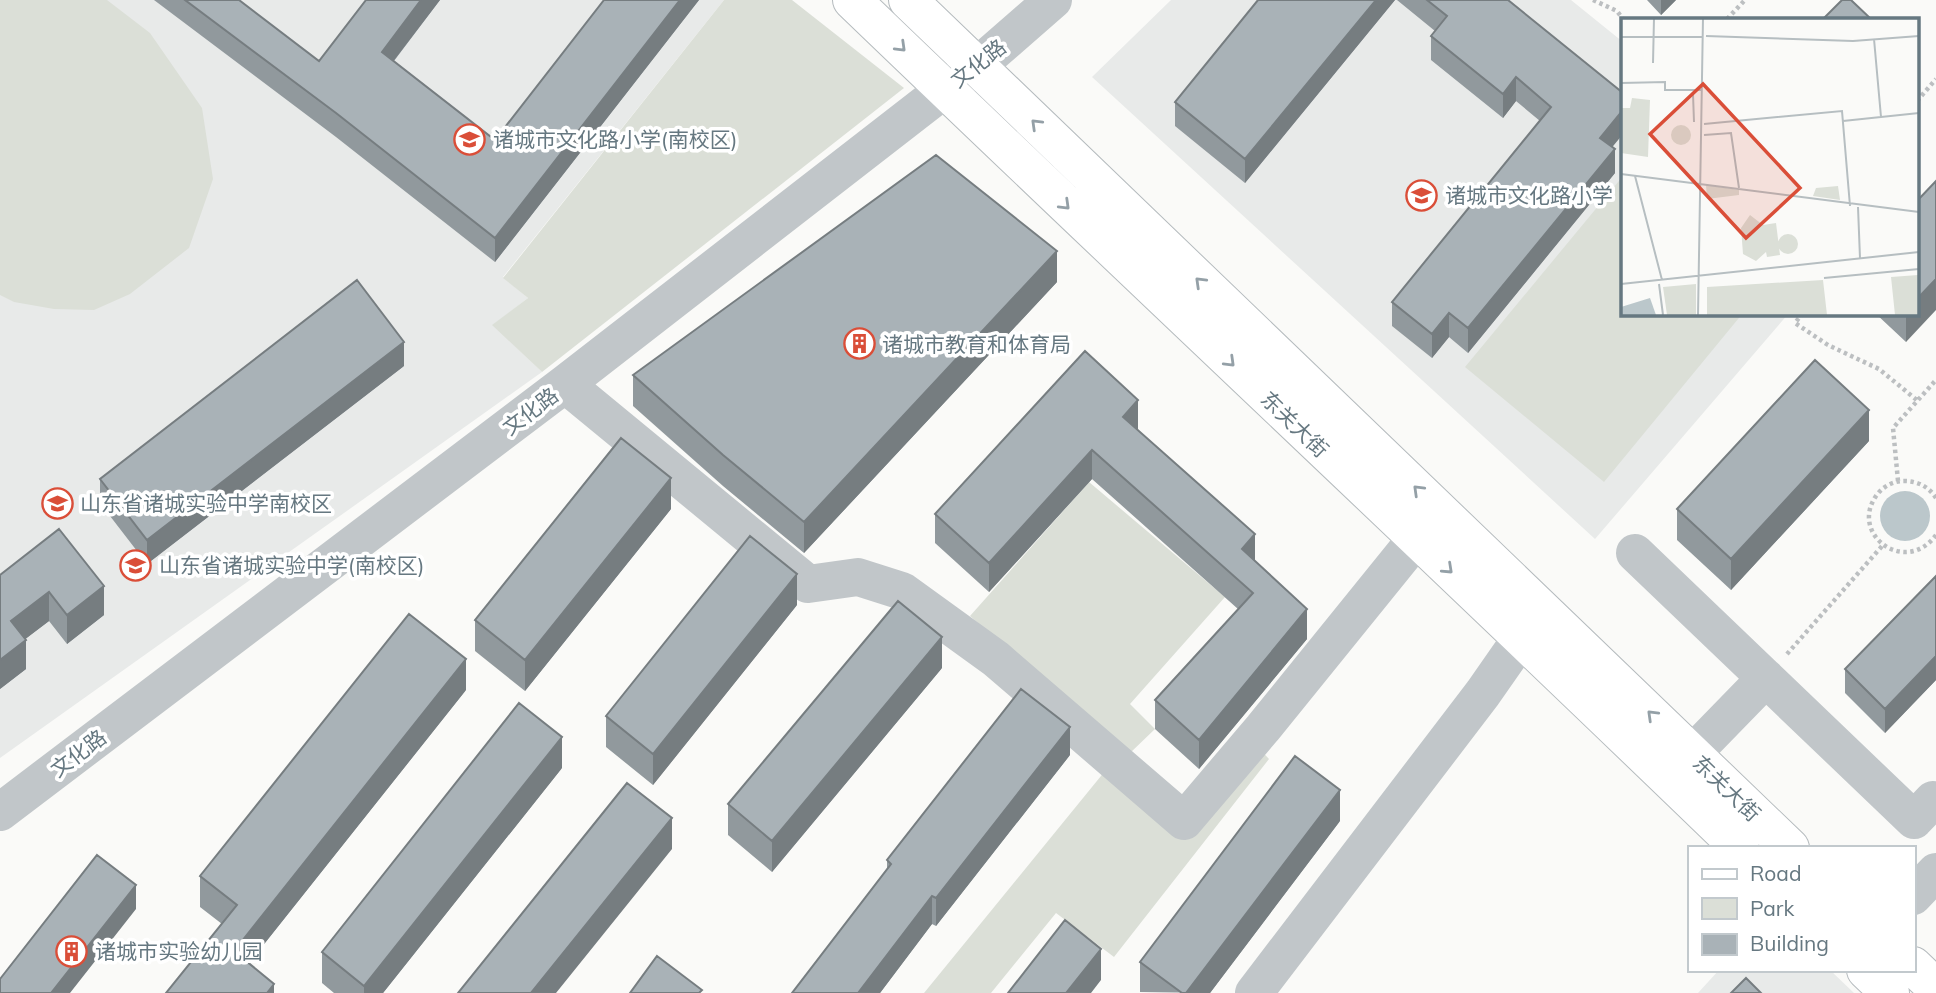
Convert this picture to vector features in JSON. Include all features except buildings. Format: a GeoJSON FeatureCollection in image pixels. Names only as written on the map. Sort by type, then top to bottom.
{"type":"FeatureCollection","features":[{"type":"Feature","properties":{"kind":"main road","name":"东关大街"},"geometry":{"type":"LineString","coordinates":[[852,0],[1738,846]]}},
{"type":"Feature","properties":{"kind":"main road","name":"东关大街"},"geometry":{"type":"LineString","coordinates":[[908,0],[1788,846]]}},
{"type":"Feature","properties":{"kind":"main road"},"geometry":{"type":"LineString","coordinates":[[1915,968],[1936,988]]}},
{"type":"Feature","properties":{"kind":"main road"},"geometry":{"type":"LineString","coordinates":[[1868,972],[1890,993]]}},
{"type":"Feature","properties":{"kind":"street","name":"文化路"},"geometry":{"type":"LineString","coordinates":[[0,812],[565,384],[976,67],[1053,0]]}},
{"type":"Feature","properties":{"kind":"street"},"geometry":{"type":"LineString","coordinates":[[565,384],[808,584],[858,577],[902,591],[996,659],[1184,821],[1258,735],[1416,539]]}},
{"type":"Feature","properties":{"kind":"street"},"geometry":{"type":"LineString","coordinates":[[1635,553],[1914,820],[1933,800]]}},
{"type":"Feature","properties":{"kind":"street"},"geometry":{"type":"LineString","coordinates":[[1254,993],[1483,693],[1522,637]]}},
{"type":"Feature","properties":{"kind":"street"},"geometry":{"type":"LineString","coordinates":[[1692,754],[1766,678]]}},
{"type":"Feature","properties":{"kind":"street"},"geometry":{"type":"LineString","coordinates":[[1915,894],[1936,872]]}},
{"type":"Feature","properties":{"kind":"path"},"geometry":{"type":"LineString","coordinates":[[1593,0],[1617,11],[1622,18]]}},
{"type":"Feature","properties":{"kind":"path"},"geometry":{"type":"LineString","coordinates":[[1728,18],[1745,0]]}},
{"type":"Feature","properties":{"kind":"path"},"geometry":{"type":"LineString","coordinates":[[1918,100],[1936,79]]}},
{"type":"Feature","properties":{"kind":"path"},"geometry":{"type":"LineString","coordinates":[[1801,315],[1795,323],[1828,345],[1879,369],[1918,401]]}},
{"type":"Feature","properties":{"kind":"path"},"geometry":{"type":"LineString","coordinates":[[1898,481],[1893,428],[1936,380]]}},
{"type":"Feature","properties":{"kind":"path"},"geometry":{"type":"LineString","coordinates":[[1936,498],[1922,484],[1898,481],[1878,493],[1869,514],[1870,526],[1883,545],[1893,551],[1904,553],[1926,547],[1936,537]]}},
{"type":"Feature","properties":{"kind":"path"},"geometry":{"type":"LineString","coordinates":[[1766,678],[1883,545]]}},
{"type":"Feature","properties":{"kind":"shaded area","name":"山东省诸城实验中学(南校区)"},"geometry":{"type":"Polygon","coordinates":[[[0,0],[724,0],[503,277],[528,298],[493,325],[542,372],[0,758],[0,0]]]}},
{"type":"Feature","properties":{"kind":"shaded area","name":"诸城市文化路小学"},"geometry":{"type":"Polygon","coordinates":[[[1171,0],[1571,0],[1621,40],[1621,315],[1787,315],[1595,539],[1092,77],[1171,0]]]}},
{"type":"Feature","properties":{"kind":"shaded area"},"geometry":{"type":"Polygon","coordinates":[[[1905,491],[1923,498],[1930,516],[1923,534],[1905,541],[1887,534],[1880,516],[1887,498],[1905,491]]]}},
{"type":"Feature","properties":{"kind":"shaded area"},"geometry":{"type":"Polygon","coordinates":[[[1717,972],[1832,972],[1854,993],[1698,993],[1717,972]]]}},
{"type":"Feature","properties":{"kind":"green space"},"geometry":{"type":"Polygon","coordinates":[[[0,0],[107,0],[150,33],[202,108],[213,179],[189,248],[130,294],[94,310],[54,309],[14,302],[0,295],[0,0]]]}},
{"type":"Feature","properties":{"kind":"green space"},"geometry":{"type":"Polygon","coordinates":[[[724,0],[792,0],[904,88],[542,372],[492,325],[528,298],[503,278],[724,0]]]}},
{"type":"Feature","properties":{"kind":"green space"},"geometry":{"type":"Polygon","coordinates":[[[1621,178],[1621,315],[1741,315],[1604,482],[1465,367],[1621,178]]]}},
{"type":"Feature","properties":{"kind":"green space"},"geometry":{"type":"Polygon","coordinates":[[[1089,482],[1225,597],[1130,704],[1155,729],[1129,754],[970,616],[1089,482]]]}},
{"type":"Feature","properties":{"kind":"green space"},"geometry":{"type":"Polygon","coordinates":[[[1252,741],[1269,759],[1114,957],[1056,913],[991,993],[924,993],[1114,760],[1184,821],[1252,741]]]}},
{"type":"Feature","properties":{"kind":"place","name":"诸城市文化路小学(南校区)"},"geometry":{"type":"Point","coordinates":[470,139]}},
{"type":"Feature","properties":{"kind":"place","name":"诸城市文化路小学"},"geometry":{"type":"Point","coordinates":[1422,195]}},
{"type":"Feature","properties":{"kind":"place","name":"诸城市教育和体育局"},"geometry":{"type":"Point","coordinates":[859,344]}},
{"type":"Feature","properties":{"kind":"place","name":"山东省诸城实验中学南校区"},"geometry":{"type":"Point","coordinates":[57,503]}},
{"type":"Feature","properties":{"kind":"place","name":"山东省诸城实验中学(南校区)"},"geometry":{"type":"Point","coordinates":[136,565]}},
{"type":"Feature","properties":{"kind":"place","name":"诸城市实验幼儿园"},"geometry":{"type":"Point","coordinates":[72,951]}}]}
